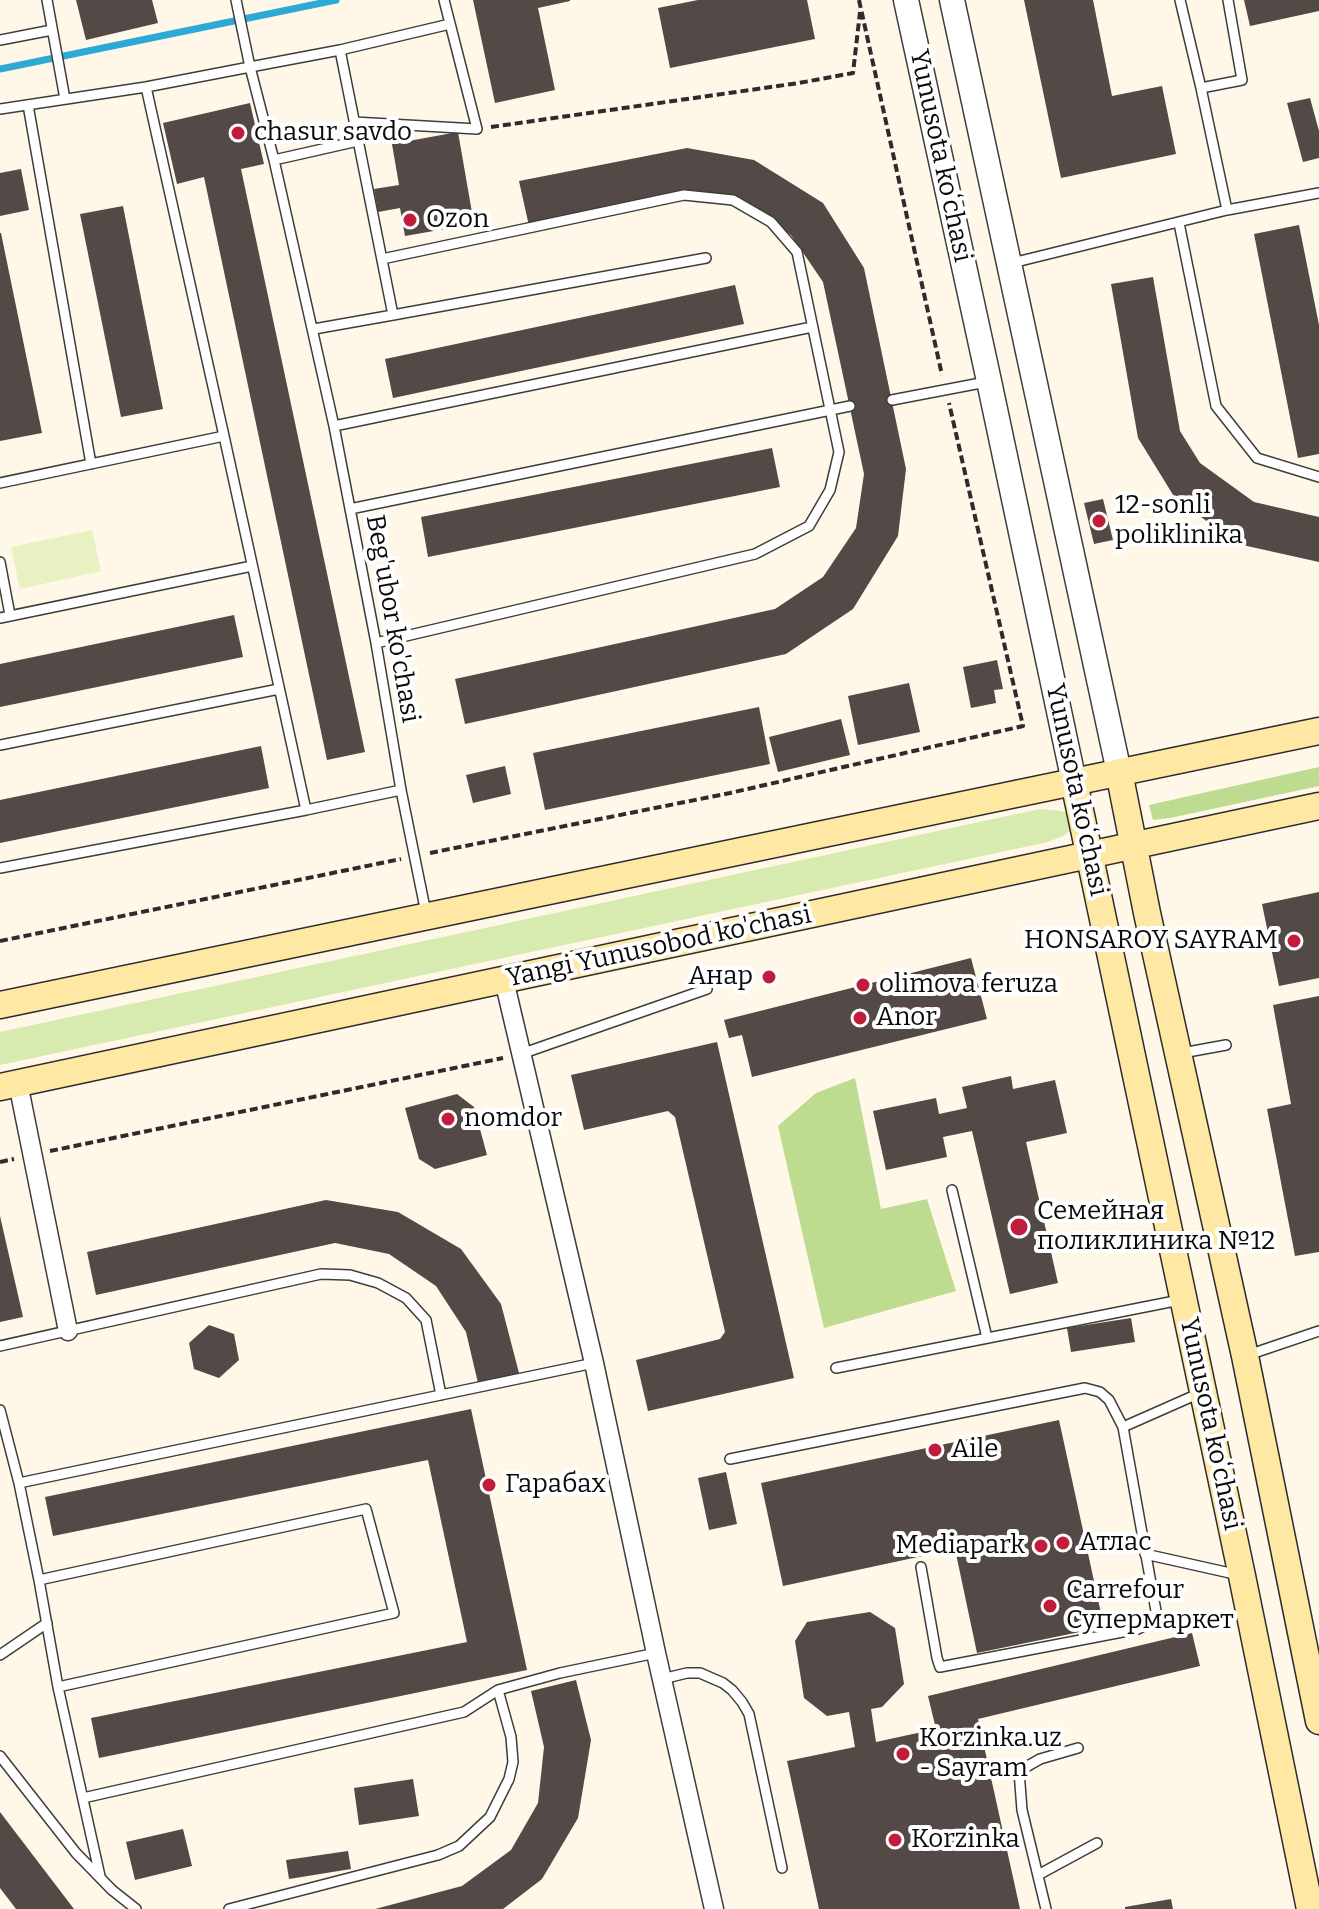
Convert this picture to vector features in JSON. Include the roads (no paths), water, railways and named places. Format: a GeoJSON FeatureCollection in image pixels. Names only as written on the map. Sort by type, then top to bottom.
{"type":"FeatureCollection","features":[{"type":"Feature","properties":{"kind":"main road"},"geometry":{"type":"LineString","coordinates":[[0,1005],[1319,731]]}},
{"type":"Feature","properties":{"kind":"main road","name":"Yunusota koʻchasi"},"geometry":{"type":"LineString","coordinates":[[1119,772],[1245,1356],[1319,1721]]}},
{"type":"Feature","properties":{"kind":"main road","name":"Yunusota koʻchasi"},"geometry":{"type":"LineString","coordinates":[[1074,782],[1310,1909]]}},
{"type":"Feature","properties":{"kind":"main road","name":"Yangi Yunusobod ko'chasi"},"geometry":{"type":"LineString","coordinates":[[9,1085],[1319,806]]}},
{"type":"Feature","properties":{"kind":"street","name":"Yunusota koʻchasi"},"geometry":{"type":"LineString","coordinates":[[906,0],[1074,782]]}},
{"type":"Feature","properties":{"kind":"street","name":"Yunusota koʻchasi"},"geometry":{"type":"LineString","coordinates":[[952,0],[1119,772]]}},
{"type":"Feature","properties":{"kind":"street"},"geometry":{"type":"LineString","coordinates":[[504,980],[594,1363],[714,1909]]}},
{"type":"Feature","properties":{"kind":"street"},"geometry":{"type":"LineString","coordinates":[[9,1085],[32,1155],[68,1331]]}},
{"type":"Feature","properties":{"kind":"lane"},"geometry":{"type":"LineString","coordinates":[[47,0],[65,99]]}},
{"type":"Feature","properties":{"kind":"lane"},"geometry":{"type":"LineString","coordinates":[[354,122],[477,129],[444,0]]}},
{"type":"Feature","properties":{"kind":"lane"},"geometry":{"type":"LineString","coordinates":[[1180,0],[1227,210]]}},
{"type":"Feature","properties":{"kind":"lane"},"geometry":{"type":"LineString","coordinates":[[1201,88],[1242,80],[1228,0]]}},
{"type":"Feature","properties":{"kind":"lane","name":"Beg'ubor ko'chasi"},"geometry":{"type":"LineString","coordinates":[[236,2],[314,329],[427,916]]}},
{"type":"Feature","properties":{"kind":"lane"},"geometry":{"type":"LineString","coordinates":[[0,109],[146,87],[340,50],[450,24]]}},
{"type":"Feature","properties":{"kind":"lane"},"geometry":{"type":"LineString","coordinates":[[0,40],[52,30]]}},
{"type":"Feature","properties":{"kind":"lane"},"geometry":{"type":"LineString","coordinates":[[340,50],[393,315]]}},
{"type":"Feature","properties":{"kind":"lane"},"geometry":{"type":"LineString","coordinates":[[146,87],[306,810]]}},
{"type":"Feature","properties":{"kind":"lane"},"geometry":{"type":"LineString","coordinates":[[28,105],[91,464]]}},
{"type":"Feature","properties":{"kind":"lane"},"geometry":{"type":"LineString","coordinates":[[274,160],[358,141]]}},
{"type":"Feature","properties":{"kind":"lane"},"geometry":{"type":"LineString","coordinates":[[1008,263],[1227,210],[1319,193]]}},
{"type":"Feature","properties":{"kind":"lane"},"geometry":{"type":"LineString","coordinates":[[376,643],[755,554],[809,526],[830,490],[839,452],[797,252],[771,222],[733,200],[684,195],[382,259]]}},
{"type":"Feature","properties":{"kind":"lane"},"geometry":{"type":"LineString","coordinates":[[1179,223],[1216,406],[1257,458],[1319,477]]}},
{"type":"Feature","properties":{"kind":"lane"},"geometry":{"type":"LineString","coordinates":[[314,329],[706,258]]}},
{"type":"Feature","properties":{"kind":"lane"},"geometry":{"type":"LineString","coordinates":[[334,426],[812,327]]}},
{"type":"Feature","properties":{"kind":"lane"},"geometry":{"type":"LineString","coordinates":[[892,400],[989,381]]}},
{"type":"Feature","properties":{"kind":"lane"},"geometry":{"type":"LineString","coordinates":[[350,509],[850,406]]}},
{"type":"Feature","properties":{"kind":"lane"},"geometry":{"type":"LineString","coordinates":[[0,483],[224,436]]}},
{"type":"Feature","properties":{"kind":"lane"},"geometry":{"type":"LineString","coordinates":[[0,562],[5,616],[252,566]]}},
{"type":"Feature","properties":{"kind":"lane"},"geometry":{"type":"LineString","coordinates":[[0,745],[279,689]]}},
{"type":"Feature","properties":{"kind":"lane"},"geometry":{"type":"LineString","coordinates":[[0,868],[401,790]]}},
{"type":"Feature","properties":{"kind":"lane"},"geometry":{"type":"LineString","coordinates":[[521,1054],[707,989]]}},
{"type":"Feature","properties":{"kind":"lane"},"geometry":{"type":"LineString","coordinates":[[1178,1054],[1226,1045]]}},
{"type":"Feature","properties":{"kind":"lane"},"geometry":{"type":"LineString","coordinates":[[952,1190],[987,1338]]}},
{"type":"Feature","properties":{"kind":"lane"},"geometry":{"type":"LineString","coordinates":[[0,1346],[321,1274],[350,1275],[378,1283],[406,1298],[426,1320],[441,1395]]}},
{"type":"Feature","properties":{"kind":"lane"},"geometry":{"type":"LineString","coordinates":[[836,1368],[1184,1299]]}},
{"type":"Feature","properties":{"kind":"lane"},"geometry":{"type":"LineString","coordinates":[[1245,1356],[1319,1331]]}},
{"type":"Feature","properties":{"kind":"lane"},"geometry":{"type":"LineString","coordinates":[[19,1483],[594,1363]]}},
{"type":"Feature","properties":{"kind":"lane"},"geometry":{"type":"LineString","coordinates":[[730,1459],[1085,1388],[1100,1392],[1109,1400],[1123,1427],[1156,1611],[1151,1622],[1138,1629],[940,1667],[921,1567]]}},
{"type":"Feature","properties":{"kind":"lane"},"geometry":{"type":"LineString","coordinates":[[1123,1427],[1203,1391]]}},
{"type":"Feature","properties":{"kind":"lane"},"geometry":{"type":"LineString","coordinates":[[0,1410],[19,1483],[58,1687],[100,1876]]}},
{"type":"Feature","properties":{"kind":"lane"},"geometry":{"type":"LineString","coordinates":[[39,1580],[366,1509],[394,1613],[58,1687]]}},
{"type":"Feature","properties":{"kind":"lane"},"geometry":{"type":"LineString","coordinates":[[1145,1554],[1242,1576]]}},
{"type":"Feature","properties":{"kind":"lane"},"geometry":{"type":"LineString","coordinates":[[0,1655],[47,1623]]}},
{"type":"Feature","properties":{"kind":"lane"},"geometry":{"type":"LineString","coordinates":[[83,1798],[464,1712],[498,1690],[560,1673],[656,1653]]}},
{"type":"Feature","properties":{"kind":"lane"},"geometry":{"type":"LineString","coordinates":[[662,1679],[700,1673],[723,1683],[742,1702],[749,1714],[782,1868]]}},
{"type":"Feature","properties":{"kind":"lane"},"geometry":{"type":"LineString","coordinates":[[229,1909],[438,1855],[459,1846],[490,1817],[509,1779],[513,1762],[511,1737],[498,1690]]}},
{"type":"Feature","properties":{"kind":"lane"},"geometry":{"type":"LineString","coordinates":[[1046,1909],[1022,1810],[1019,1771],[1040,1759],[1078,1748]]}},
{"type":"Feature","properties":{"kind":"lane"},"geometry":{"type":"LineString","coordinates":[[0,1756],[76,1853],[112,1890],[136,1909]]}},
{"type":"Feature","properties":{"kind":"lane"},"geometry":{"type":"LineString","coordinates":[[1038,1875],[1097,1843]]}},
{"type":"Feature","properties":{"kind":"waterway"},"geometry":{"type":"LineString","coordinates":[[0,69],[336,0]]}},
{"type":"Feature","properties":{"kind":"place","name":"chasur savdo"},"geometry":{"type":"Point","coordinates":[238,133]}},
{"type":"Feature","properties":{"kind":"place","name":"Ozon"},"geometry":{"type":"Point","coordinates":[410,220]}},
{"type":"Feature","properties":{"kind":"place","name":"12-sonli poliklinika"},"geometry":{"type":"Point","coordinates":[1099,521]}},
{"type":"Feature","properties":{"kind":"place","name":"HONSAROY SAYRAM"},"geometry":{"type":"Point","coordinates":[1294,941]}},
{"type":"Feature","properties":{"kind":"place","name":"Анар"},"geometry":{"type":"Point","coordinates":[769,977]}},
{"type":"Feature","properties":{"kind":"place","name":"olimova feruza"},"geometry":{"type":"Point","coordinates":[863,985]}},
{"type":"Feature","properties":{"kind":"place","name":"Anor"},"geometry":{"type":"Point","coordinates":[860,1018]}},
{"type":"Feature","properties":{"kind":"place","name":"nomdor"},"geometry":{"type":"Point","coordinates":[448,1119]}},
{"type":"Feature","properties":{"kind":"place","name":"Семейная поликлиника №12"},"geometry":{"type":"Point","coordinates":[1019,1227]}},
{"type":"Feature","properties":{"kind":"place","name":"Aile"},"geometry":{"type":"Point","coordinates":[935,1450]}},
{"type":"Feature","properties":{"kind":"place","name":"Гарабах"},"geometry":{"type":"Point","coordinates":[489,1485]}},
{"type":"Feature","properties":{"kind":"place","name":"Атлас"},"geometry":{"type":"Point","coordinates":[1063,1543]}},
{"type":"Feature","properties":{"kind":"place","name":"Mediapark"},"geometry":{"type":"Point","coordinates":[1041,1546]}},
{"type":"Feature","properties":{"kind":"place","name":"Carrefour Супермаркет"},"geometry":{"type":"Point","coordinates":[1050,1606]}},
{"type":"Feature","properties":{"kind":"place","name":"Korzinka.uz - Sayram"},"geometry":{"type":"Point","coordinates":[903,1754]}},
{"type":"Feature","properties":{"kind":"place","name":"Korzinka"},"geometry":{"type":"Point","coordinates":[895,1840]}}]}
